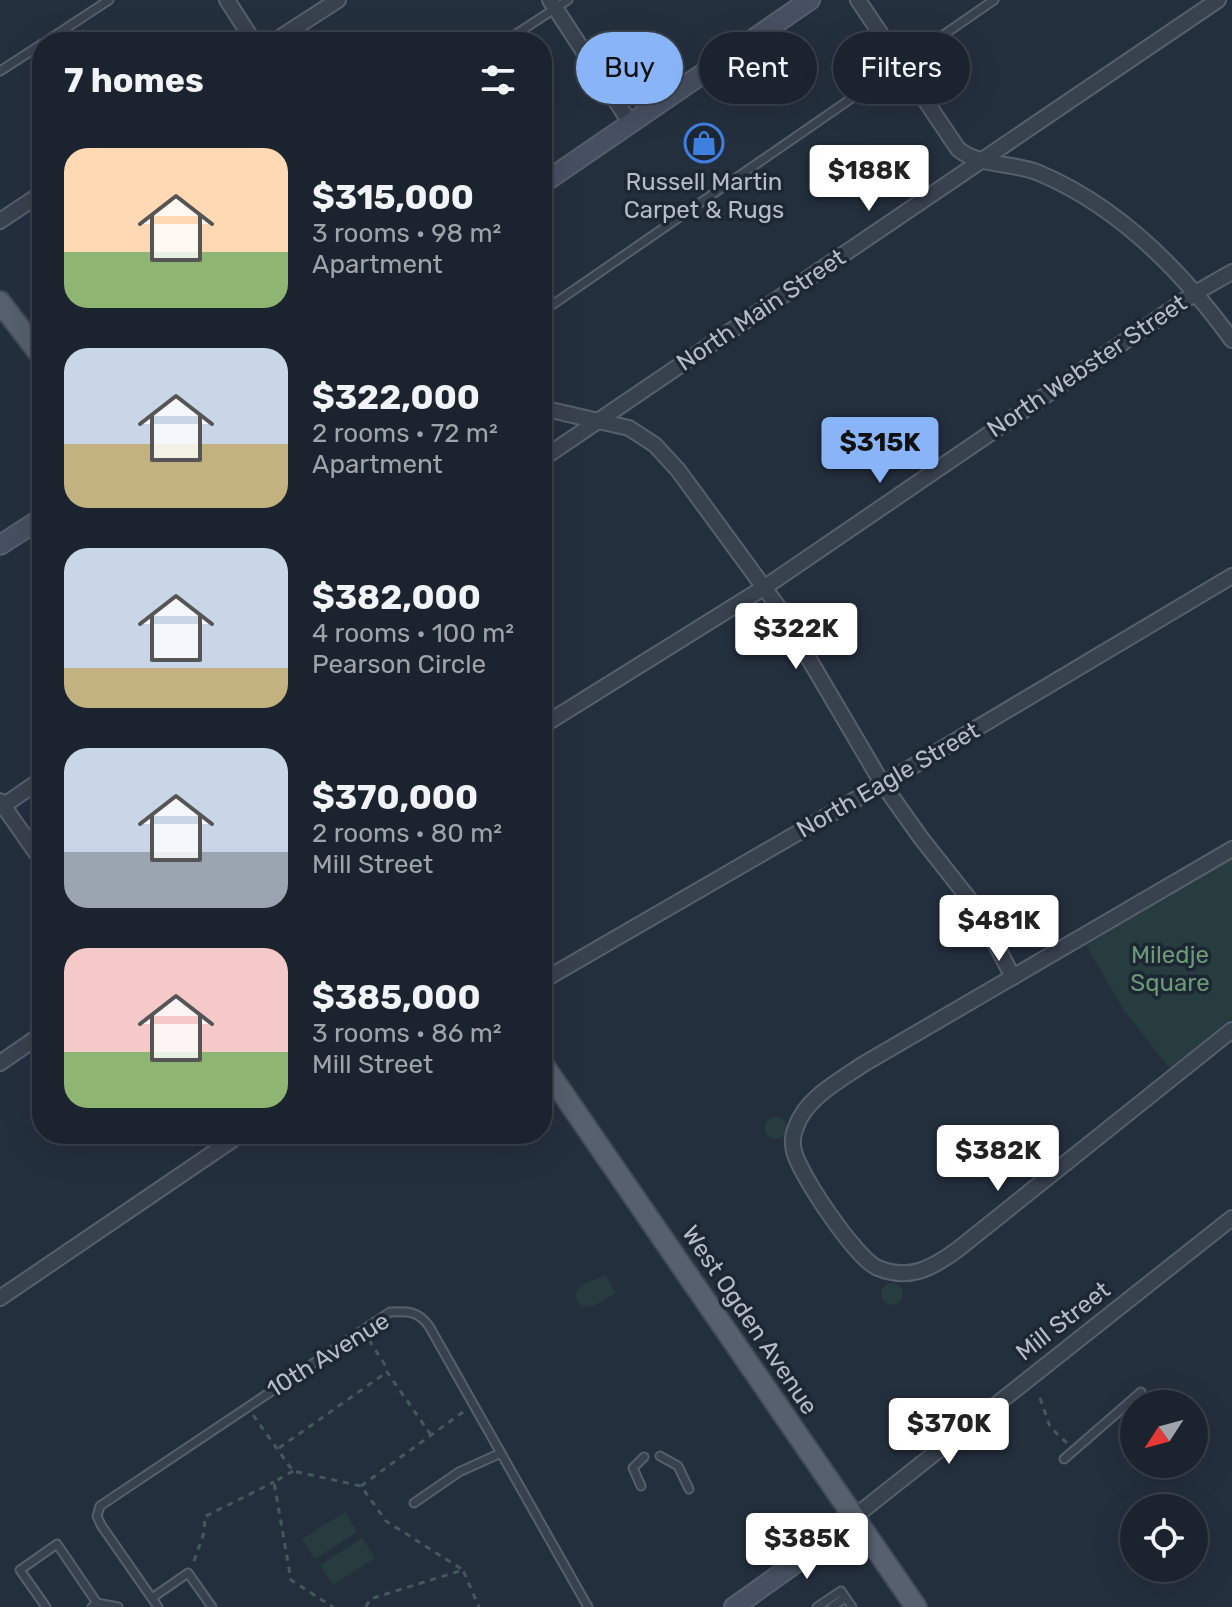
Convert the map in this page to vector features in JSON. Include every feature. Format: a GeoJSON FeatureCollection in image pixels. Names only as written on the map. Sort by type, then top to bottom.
{"type":"FeatureCollection","features":[{"type":"Feature","properties":{"kind":"main road"},"geometry":{"type":"LineString","coordinates":[[552,177],[810,0]]}},
{"type":"Feature","properties":{"kind":"main road"},"geometry":{"type":"LineString","coordinates":[[0,302],[32,340]]}},
{"type":"Feature","properties":{"kind":"main road"},"geometry":{"type":"LineString","coordinates":[[0,545],[32,524]]}},
{"type":"Feature","properties":{"kind":"main road","name":"West Ogden Avenue"},"geometry":{"type":"LineString","coordinates":[[552,1092],[916,1607]]}},
{"type":"Feature","properties":{"kind":"main road","name":"Mill Street"},"geometry":{"type":"LineString","coordinates":[[734,1607],[853,1518]]}},
{"type":"Feature","properties":{"kind":"street"},"geometry":{"type":"LineString","coordinates":[[227,0],[248,32]]}},
{"type":"Feature","properties":{"kind":"street"},"geometry":{"type":"LineString","coordinates":[[288,32],[338,0]]}},
{"type":"Feature","properties":{"kind":"street"},"geometry":{"type":"LineString","coordinates":[[858,0],[880,32]]}},
{"type":"Feature","properties":{"kind":"street","name":"North Main Street"},"geometry":{"type":"LineString","coordinates":[[552,452],[1218,0]]}},
{"type":"Feature","properties":{"kind":"street"},"geometry":{"type":"LineString","coordinates":[[558,3],[631,124]]}},
{"type":"Feature","properties":{"kind":"street"},"geometry":{"type":"LineString","coordinates":[[928,104],[958,149],[967,156],[1024,168],[1096,203],[1144,241],[1197,292],[1232,340]]}},
{"type":"Feature","properties":{"kind":"street"},"geometry":{"type":"LineString","coordinates":[[0,221],[32,200]]}},
{"type":"Feature","properties":{"kind":"street","name":"North Webster Street"},"geometry":{"type":"LineString","coordinates":[[552,720],[765,587],[1197,292],[1232,272]]}},
{"type":"Feature","properties":{"kind":"street"},"geometry":{"type":"LineString","coordinates":[[552,410],[629,428],[666,455],[765,587],[812,660],[882,783],[977,909],[1013,977]]}},
{"type":"Feature","properties":{"kind":"street","name":"North Eagle Street"},"geometry":{"type":"LineString","coordinates":[[552,975],[1232,576]]}},
{"type":"Feature","properties":{"kind":"street"},"geometry":{"type":"LineString","coordinates":[[32,785],[1,805],[32,847]]}},
{"type":"Feature","properties":{"kind":"street"},"geometry":{"type":"LineString","coordinates":[[1232,849],[862,1065],[832,1086],[800,1117],[793,1140],[794,1151],[801,1170],[868,1262],[898,1273],[920,1273],[957,1250],[1232,1030]]}},
{"type":"Feature","properties":{"kind":"street"},"geometry":{"type":"LineString","coordinates":[[0,1063],[32,1041]]}},
{"type":"Feature","properties":{"kind":"street"},"geometry":{"type":"LineString","coordinates":[[0,1298],[222,1144]]}},
{"type":"Feature","properties":{"kind":"street","name":"Mill Street"},"geometry":{"type":"LineString","coordinates":[[853,1518],[1232,1218]]}},
{"type":"Feature","properties":{"kind":"lane"},"geometry":{"type":"LineString","coordinates":[[60,32],[109,0]]}},
{"type":"Feature","properties":{"kind":"lane"},"geometry":{"type":"LineString","coordinates":[[948,32],[994,0]]}},
{"type":"Feature","properties":{"kind":"lane"},"geometry":{"type":"LineString","coordinates":[[518,32],[558,3]]}},
{"type":"Feature","properties":{"kind":"lane"},"geometry":{"type":"LineString","coordinates":[[0,71],[32,50]]}},
{"type":"Feature","properties":{"kind":"lane"},"geometry":{"type":"LineString","coordinates":[[552,305],[844,104]]}},
{"type":"Feature","properties":{"kind":"lane","name":"10th Avenue"},"geometry":{"type":"LineString","coordinates":[[158,1607],[101,1525],[97,1516],[100,1506],[390,1312],[415,1312],[422,1316],[588,1607]]}},
{"type":"Feature","properties":{"kind":"lane"},"geometry":{"type":"LineString","coordinates":[[1064,1459],[1120,1410]]}},
{"type":"Feature","properties":{"kind":"lane"},"geometry":{"type":"LineString","coordinates":[[414,1503],[459,1472],[501,1453]]}},
{"type":"Feature","properties":{"kind":"lane"},"geometry":{"type":"LineString","coordinates":[[660,1456],[678,1466],[689,1489]]}},
{"type":"Feature","properties":{"kind":"lane"},"geometry":{"type":"LineString","coordinates":[[641,1486],[633,1468],[644,1457]]}},
{"type":"Feature","properties":{"kind":"lane"},"geometry":{"type":"LineString","coordinates":[[46,1607],[20,1570],[57,1544],[95,1605],[118,1607]]}},
{"type":"Feature","properties":{"kind":"lane"},"geometry":{"type":"LineString","coordinates":[[152,1598],[188,1573],[212,1607]]}},
{"type":"Feature","properties":{"kind":"lane"},"geometry":{"type":"LineString","coordinates":[[817,1607],[841,1591],[847,1604],[832,1607]]}},
{"type":"Feature","properties":{"kind":"path"},"geometry":{"type":"LineString","coordinates":[[367,1337],[431,1435]]}},
{"type":"Feature","properties":{"kind":"path"},"geometry":{"type":"LineString","coordinates":[[277,1449],[387,1372]]}},
{"type":"Feature","properties":{"kind":"path"},"geometry":{"type":"LineString","coordinates":[[1040,1398],[1050,1427],[1075,1449]]}},
{"type":"Feature","properties":{"kind":"path"},"geometry":{"type":"LineString","coordinates":[[361,1486],[463,1412]]}},
{"type":"Feature","properties":{"kind":"path"},"geometry":{"type":"LineString","coordinates":[[253,1414],[293,1471],[361,1486],[386,1521],[463,1570],[479,1607]]}},
{"type":"Feature","properties":{"kind":"path"},"geometry":{"type":"LineString","coordinates":[[194,1561],[205,1530],[204,1517],[293,1471]]}},
{"type":"Feature","properties":{"kind":"path"},"geometry":{"type":"LineString","coordinates":[[274,1482],[291,1580],[333,1607]]}},
{"type":"Feature","properties":{"kind":"path"},"geometry":{"type":"LineString","coordinates":[[366,1607],[370,1599],[463,1570]]}},
{"type":"Feature","properties":{"kind":"green space","name":"Miledje Square"},"geometry":{"type":"Polygon","coordinates":[[[1232,858],[1232,1020],[1170,1069],[1123,1009],[1086,945],[1232,858]]]}},
{"type":"Feature","properties":{"kind":"green space"},"geometry":{"type":"Polygon","coordinates":[[[776,1117],[784,1120],[787,1128],[784,1136],[776,1139],[768,1136],[765,1128],[768,1120],[776,1117]]]}},
{"type":"Feature","properties":{"kind":"green space"},"geometry":{"type":"Polygon","coordinates":[[[605,1275],[616,1293],[593,1306],[581,1307],[575,1296],[580,1287],[605,1275]]]}},
{"type":"Feature","properties":{"kind":"green space"},"geometry":{"type":"Polygon","coordinates":[[[892,1283],[903,1294],[892,1305],[881,1294],[892,1283]]]}},
{"type":"Feature","properties":{"kind":"green space"},"geometry":{"type":"Polygon","coordinates":[[[345,1512],[357,1532],[315,1559],[302,1539],[345,1512]]]}},
{"type":"Feature","properties":{"kind":"green space"},"geometry":{"type":"Polygon","coordinates":[[[362,1538],[375,1558],[333,1585],[320,1565],[362,1538]]]}},
{"type":"Feature","properties":{"kind":"place","name":"Russell Martin Carpet & Rugs"},"geometry":{"type":"Point","coordinates":[704,143]}}]}
